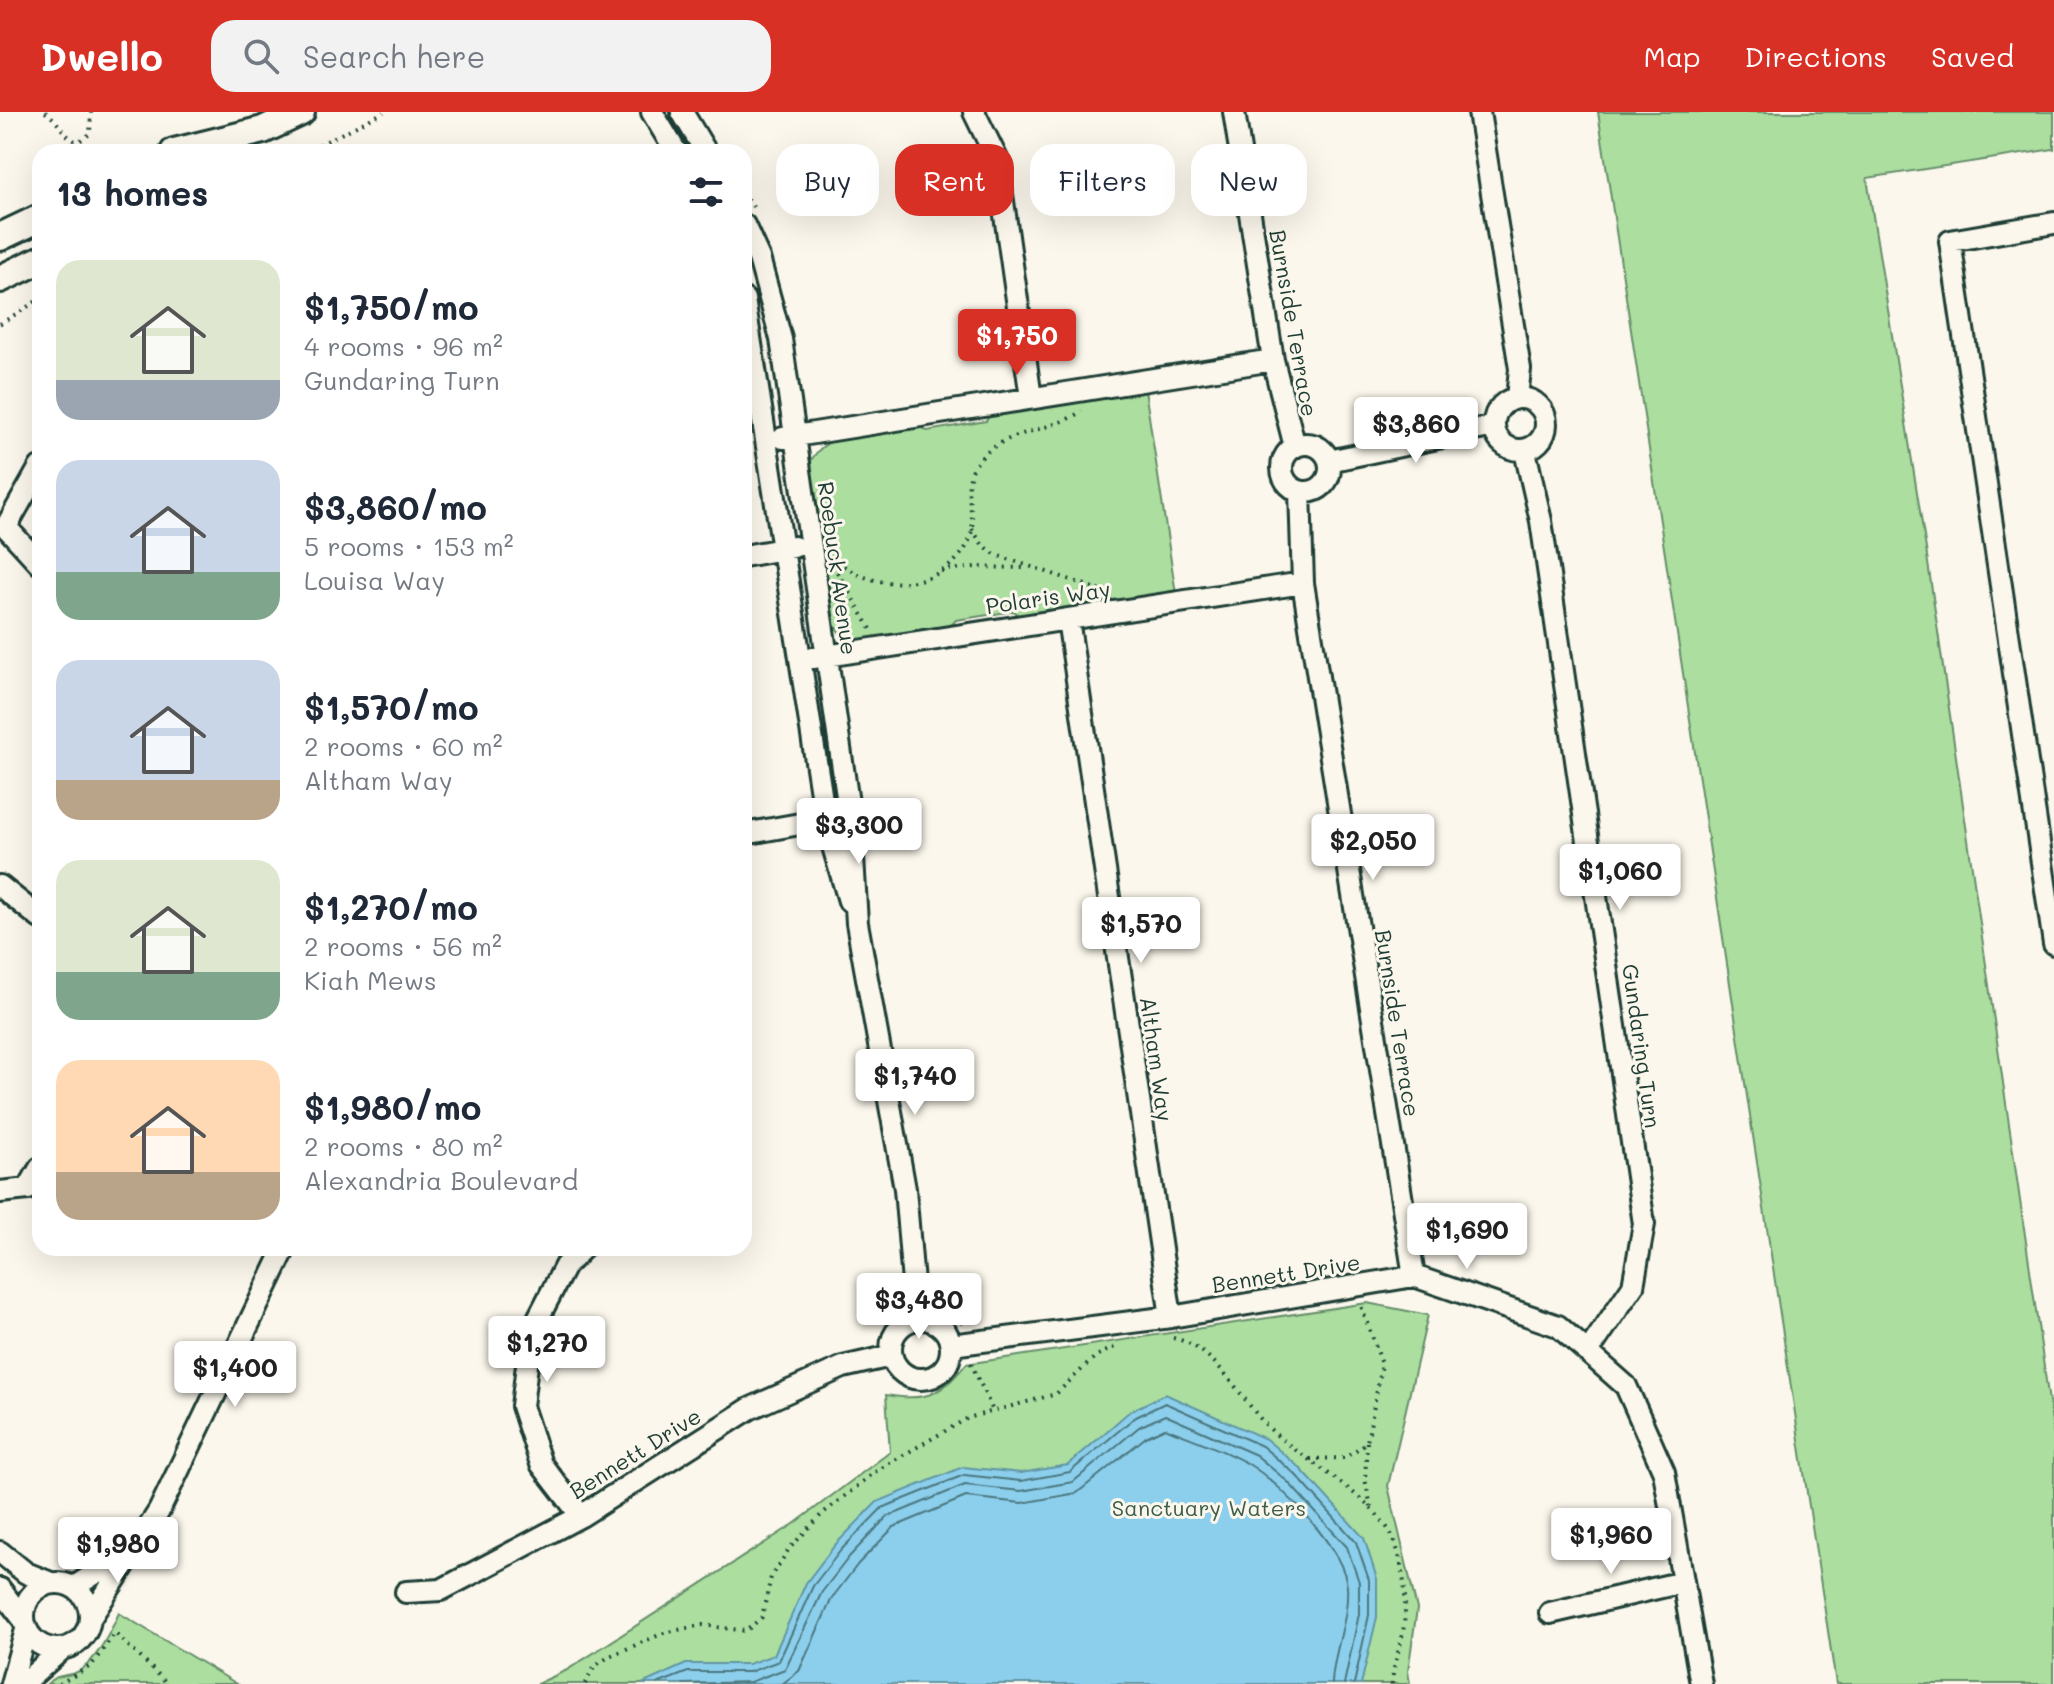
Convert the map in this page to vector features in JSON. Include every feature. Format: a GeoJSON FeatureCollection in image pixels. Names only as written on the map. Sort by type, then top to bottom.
{"type":"FeatureCollection","features":[{"type":"Feature","properties":{"kind":"main road"},"geometry":{"type":"LineString","coordinates":[[199,144],[301,112]]}},
{"type":"Feature","properties":{"kind":"main road"},"geometry":{"type":"LineString","coordinates":[[245,144],[269,121]]}},
{"type":"Feature","properties":{"kind":"main road"},"geometry":{"type":"LineString","coordinates":[[0,237],[32,222]]}},
{"type":"Feature","properties":{"kind":"main road"},"geometry":{"type":"LineString","coordinates":[[0,279],[32,264]]}},
{"type":"Feature","properties":{"kind":"street"},"geometry":{"type":"LineString","coordinates":[[652,112],[671,144]]}},
{"type":"Feature","properties":{"kind":"street"},"geometry":{"type":"LineString","coordinates":[[682,112],[701,144]]}},
{"type":"Feature","properties":{"kind":"street"},"geometry":{"type":"LineString","coordinates":[[974,112],[997,159],[1031,398]]}},
{"type":"Feature","properties":{"kind":"street","name":"Burnside Terrace"},"geometry":{"type":"LineString","coordinates":[[1234,112],[1273,360],[1295,447]]}},
{"type":"Feature","properties":{"kind":"street"},"geometry":{"type":"LineString","coordinates":[[1479,112],[1520,369],[1517,398]]}},
{"type":"Feature","properties":{"kind":"street"},"geometry":{"type":"LineString","coordinates":[[2054,223],[1950,241],[2054,944]]}},
{"type":"Feature","properties":{"kind":"street","name":"Roebuck Avenue"},"geometry":{"type":"LineString","coordinates":[[752,245],[759,258],[781,339],[849,816],[857,923],[905,1189],[916,1318]]}},
{"type":"Feature","properties":{"kind":"street","name":"Roebuck Avenue"},"geometry":{"type":"LineString","coordinates":[[752,346],[825,819],[833,859],[857,923]]}},
{"type":"Feature","properties":{"kind":"street"},"geometry":{"type":"LineString","coordinates":[[768,440],[1273,360]]}},
{"type":"Feature","properties":{"kind":"street"},"geometry":{"type":"LineString","coordinates":[[1517,398],[1535,402],[1546,420],[1543,438],[1525,451],[1500,442],[1494,426],[1499,409],[1517,398]]}},
{"type":"Feature","properties":{"kind":"street"},"geometry":{"type":"LineString","coordinates":[[1300,491],[1309,492],[1324,484],[1330,469],[1329,461],[1494,426]]}},
{"type":"Feature","properties":{"kind":"street","name":"Burnside Terrace"},"geometry":{"type":"LineString","coordinates":[[1329,461],[1325,454],[1311,445],[1295,447],[1284,459],[1282,467],[1287,482],[1300,491],[1303,583],[1414,1276]]}},
{"type":"Feature","properties":{"kind":"street","name":"Gundaring Turn"},"geometry":{"type":"LineString","coordinates":[[1525,451],[1541,521],[1644,1224],[1633,1286],[1588,1352]]}},
{"type":"Feature","properties":{"kind":"street"},"geometry":{"type":"LineString","coordinates":[[32,481],[3,533],[32,557]]}},
{"type":"Feature","properties":{"kind":"street"},"geometry":{"type":"LineString","coordinates":[[752,555],[809,542]]}},
{"type":"Feature","properties":{"kind":"street","name":"Polaris Way"},"geometry":{"type":"LineString","coordinates":[[801,660],[1303,583]]}},
{"type":"Feature","properties":{"kind":"street","name":"Altham Way"},"geometry":{"type":"LineString","coordinates":[[1068,619],[1171,1317]]}},
{"type":"Feature","properties":{"kind":"street"},"geometry":{"type":"LineString","coordinates":[[752,833],[849,816]]}},
{"type":"Feature","properties":{"kind":"street"},"geometry":{"type":"LineString","coordinates":[[0,886],[32,912]]}},
{"type":"Feature","properties":{"kind":"street"},"geometry":{"type":"LineString","coordinates":[[0,1192],[28,1189],[32,1182]]}},
{"type":"Feature","properties":{"kind":"street"},"geometry":{"type":"LineString","coordinates":[[23,1684],[61,1650],[82,1639],[91,1617],[159,1511],[227,1376],[281,1256]]}},
{"type":"Feature","properties":{"kind":"street"},"geometry":{"type":"LineString","coordinates":[[575,1256],[565,1266],[531,1332],[522,1406],[541,1464],[581,1516]]}},
{"type":"Feature","properties":{"kind":"street","name":"Bennett Drive"},"geometry":{"type":"LineString","coordinates":[[959,1344],[1171,1317],[1414,1276],[1558,1326],[1626,1386],[1664,1472],[1701,1684]]}},
{"type":"Feature","properties":{"kind":"street"},"geometry":{"type":"LineString","coordinates":[[916,1318],[937,1323],[959,1344],[949,1362],[930,1379],[908,1377],[898,1370],[891,1356],[893,1336],[899,1327],[916,1318]]}},
{"type":"Feature","properties":{"kind":"street","name":"Bennett Drive"},"geometry":{"type":"LineString","coordinates":[[406,1592],[441,1590],[581,1516],[749,1409],[843,1367],[891,1356]]}},
{"type":"Feature","properties":{"kind":"street"},"geometry":{"type":"LineString","coordinates":[[74,1587],[138,1545]]}},
{"type":"Feature","properties":{"kind":"street"},"geometry":{"type":"LineString","coordinates":[[0,1552],[26,1573],[51,1583],[74,1587],[83,1595],[91,1617]]}},
{"type":"Feature","properties":{"kind":"street"},"geometry":{"type":"LineString","coordinates":[[1550,1613],[1683,1582]]}},
{"type":"Feature","properties":{"kind":"street"},"geometry":{"type":"LineString","coordinates":[[11,1684],[31,1594],[51,1583]]}},
{"type":"Feature","properties":{"kind":"street"},"geometry":{"type":"LineString","coordinates":[[0,1589],[39,1645],[61,1650]]}},
{"type":"Feature","properties":{"kind":"path"},"geometry":{"type":"LineString","coordinates":[[45,112],[60,123],[67,137],[78,142],[90,134],[91,112]]}},
{"type":"Feature","properties":{"kind":"path"},"geometry":{"type":"LineString","coordinates":[[321,144],[384,112]]}},
{"type":"Feature","properties":{"kind":"path"},"geometry":{"type":"LineString","coordinates":[[0,324],[32,304]]}},
{"type":"Feature","properties":{"kind":"path"},"geometry":{"type":"LineString","coordinates":[[1084,389],[1083,411],[1054,426],[996,443],[970,473],[966,490],[972,529],[982,544],[996,555],[1027,568],[1099,588],[1110,594],[1118,611]]}},
{"type":"Feature","properties":{"kind":"path"},"geometry":{"type":"LineString","coordinates":[[831,553],[842,567],[875,583],[903,583],[952,564],[966,547],[972,529]]}},
{"type":"Feature","properties":{"kind":"path"},"geometry":{"type":"LineString","coordinates":[[935,572],[975,567],[1027,568]]}},
{"type":"Feature","properties":{"kind":"path"},"geometry":{"type":"LineString","coordinates":[[1357,1285],[1365,1321],[1382,1364],[1367,1442],[1365,1479],[1372,1512]]}},
{"type":"Feature","properties":{"kind":"path"},"geometry":{"type":"LineString","coordinates":[[1166,1338],[1177,1338],[1196,1348],[1265,1424],[1372,1512],[1394,1541],[1405,1580],[1404,1626],[1392,1664],[1392,1684]]}},
{"type":"Feature","properties":{"kind":"path"},"geometry":{"type":"LineString","coordinates":[[585,1684],[595,1666],[610,1656],[664,1633],[702,1625],[746,1631],[762,1617],[771,1577],[783,1558],[822,1514],[879,1469],[968,1418],[1056,1394],[1096,1356],[1126,1343]]}},
{"type":"Feature","properties":{"kind":"path"},"geometry":{"type":"LineString","coordinates":[[959,1344],[992,1409]]}},
{"type":"Feature","properties":{"kind":"path"},"geometry":{"type":"LineString","coordinates":[[1308,1459],[1345,1458],[1367,1442]]}},
{"type":"Feature","properties":{"kind":"path"},"geometry":{"type":"LineString","coordinates":[[59,1684],[91,1666],[115,1633],[168,1684]]}},
{"type":"Feature","properties":{"kind":"green space"},"geometry":{"type":"Polygon","coordinates":[[[1598,112],[2054,112],[2054,149],[1867,178],[1926,549],[2054,1436],[2054,1684],[1836,1684],[1598,112]]]}},
{"type":"Feature","properties":{"kind":"green space"},"geometry":{"type":"Polygon","coordinates":[[[1145,390],[1176,594],[1022,618],[1014,611],[956,620],[948,629],[860,642],[840,633],[830,619],[807,473],[813,458],[823,447],[852,434],[920,426],[927,431],[986,421],[990,415],[1145,390]]]}},
{"type":"Feature","properties":{"kind":"green space","name":"Sanctuary Waters"},"geometry":{"type":"Polygon","coordinates":[[[1367,1303],[1428,1315],[1388,1486],[1417,1609],[1408,1671],[1410,1684],[537,1684],[567,1670],[794,1524],[890,1452],[886,1395],[912,1397],[932,1394],[966,1364],[1367,1303]]]}},
{"type":"Feature","properties":{"kind":"green space"},"geometry":{"type":"Polygon","coordinates":[[[119,1613],[237,1684],[47,1684],[57,1677],[84,1668],[102,1646],[119,1613]]]}},
{"type":"Feature","properties":{"kind":"water"},"geometry":{"type":"Polygon","coordinates":[[[1165,1394],[1266,1439],[1300,1468],[1364,1538],[1377,1579],[1377,1617],[1361,1684],[642,1684],[686,1664],[748,1664],[774,1655],[806,1583],[835,1545],[877,1502],[963,1467],[1021,1473],[1068,1465],[1130,1411],[1165,1394]]]}}]}
